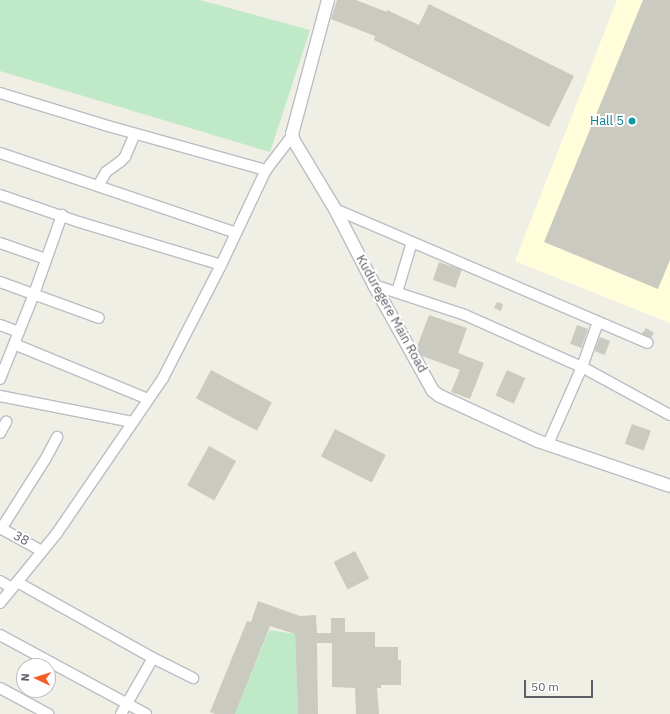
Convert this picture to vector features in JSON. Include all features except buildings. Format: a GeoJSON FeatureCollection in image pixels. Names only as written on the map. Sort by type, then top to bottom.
{"type":"FeatureCollection","features":[{"type":"Feature","properties":{"kind":"street"},"geometry":{"type":"LineString","coordinates":[[0,603],[57,533],[163,378],[221,265],[266,170],[292,136],[293,125],[328,0]]}},
{"type":"Feature","properties":{"kind":"street"},"geometry":{"type":"LineString","coordinates":[[0,93],[135,134],[266,170]]}},
{"type":"Feature","properties":{"kind":"street"},"geometry":{"type":"LineString","coordinates":[[98,186],[106,172],[125,157],[135,134]]}},
{"type":"Feature","properties":{"kind":"street","name":"Kuduregere Main Road"},"geometry":{"type":"LineString","coordinates":[[292,136],[335,209],[374,285],[433,391],[440,396],[548,444],[670,486]]}},
{"type":"Feature","properties":{"kind":"street"},"geometry":{"type":"LineString","coordinates":[[0,153],[236,233]]}},
{"type":"Feature","properties":{"kind":"street"},"geometry":{"type":"LineString","coordinates":[[0,195],[79,222],[221,265]]}},
{"type":"Feature","properties":{"kind":"street"},"geometry":{"type":"LineString","coordinates":[[335,209],[647,343]]}},
{"type":"Feature","properties":{"kind":"street"},"geometry":{"type":"LineString","coordinates":[[0,379],[3,364],[19,332],[62,215]]}},
{"type":"Feature","properties":{"kind":"street"},"geometry":{"type":"LineString","coordinates":[[397,292],[412,242]]}},
{"type":"Feature","properties":{"kind":"street"},"geometry":{"type":"LineString","coordinates":[[0,243],[46,259]]}},
{"type":"Feature","properties":{"kind":"street"},"geometry":{"type":"LineString","coordinates":[[0,282],[99,318]]}},
{"type":"Feature","properties":{"kind":"street"},"geometry":{"type":"LineString","coordinates":[[374,285],[465,315],[582,367],[670,415]]}},
{"type":"Feature","properties":{"kind":"street"},"geometry":{"type":"LineString","coordinates":[[548,444],[582,367],[598,322]]}},
{"type":"Feature","properties":{"kind":"street"},"geometry":{"type":"LineString","coordinates":[[0,325],[19,332]]}},
{"type":"Feature","properties":{"kind":"street"},"geometry":{"type":"LineString","coordinates":[[14,344],[148,399]]}},
{"type":"Feature","properties":{"kind":"street"},"geometry":{"type":"LineString","coordinates":[[0,396],[132,422]]}},
{"type":"Feature","properties":{"kind":"street"},"geometry":{"type":"LineString","coordinates":[[0,433],[6,422]]}},
{"type":"Feature","properties":{"kind":"street"},"geometry":{"type":"LineString","coordinates":[[1,528],[46,458],[57,437]]}},
{"type":"Feature","properties":{"kind":"street","name":"38"},"geometry":{"type":"LineString","coordinates":[[1,528],[42,551]]}},
{"type":"Feature","properties":{"kind":"street"},"geometry":{"type":"LineString","coordinates":[[0,581],[15,585],[193,678]]}},
{"type":"Feature","properties":{"kind":"street"},"geometry":{"type":"LineString","coordinates":[[0,635],[146,714]]}},
{"type":"Feature","properties":{"kind":"street"},"geometry":{"type":"LineString","coordinates":[[122,714],[153,658]]}},
{"type":"Feature","properties":{"kind":"street"},"geometry":{"type":"LineString","coordinates":[[0,688],[48,714]]}},
{"type":"Feature","properties":{"kind":"shaded area","name":"Hall 5"},"geometry":{"type":"Polygon","coordinates":[[[617,0],[670,0],[670,323],[515,261],[617,0]]]}},
{"type":"Feature","properties":{"kind":"green space"},"geometry":{"type":"Polygon","coordinates":[[[0,0],[200,0],[310,30],[270,152],[0,71],[0,0]]]}},
{"type":"Feature","properties":{"kind":"green space"},"geometry":{"type":"Polygon","coordinates":[[[269,630],[295,634],[298,714],[235,714],[269,630]]]}},
{"type":"Feature","properties":{"kind":"place","name":"Hall 5"},"geometry":{"type":"Point","coordinates":[632,121]}}]}
